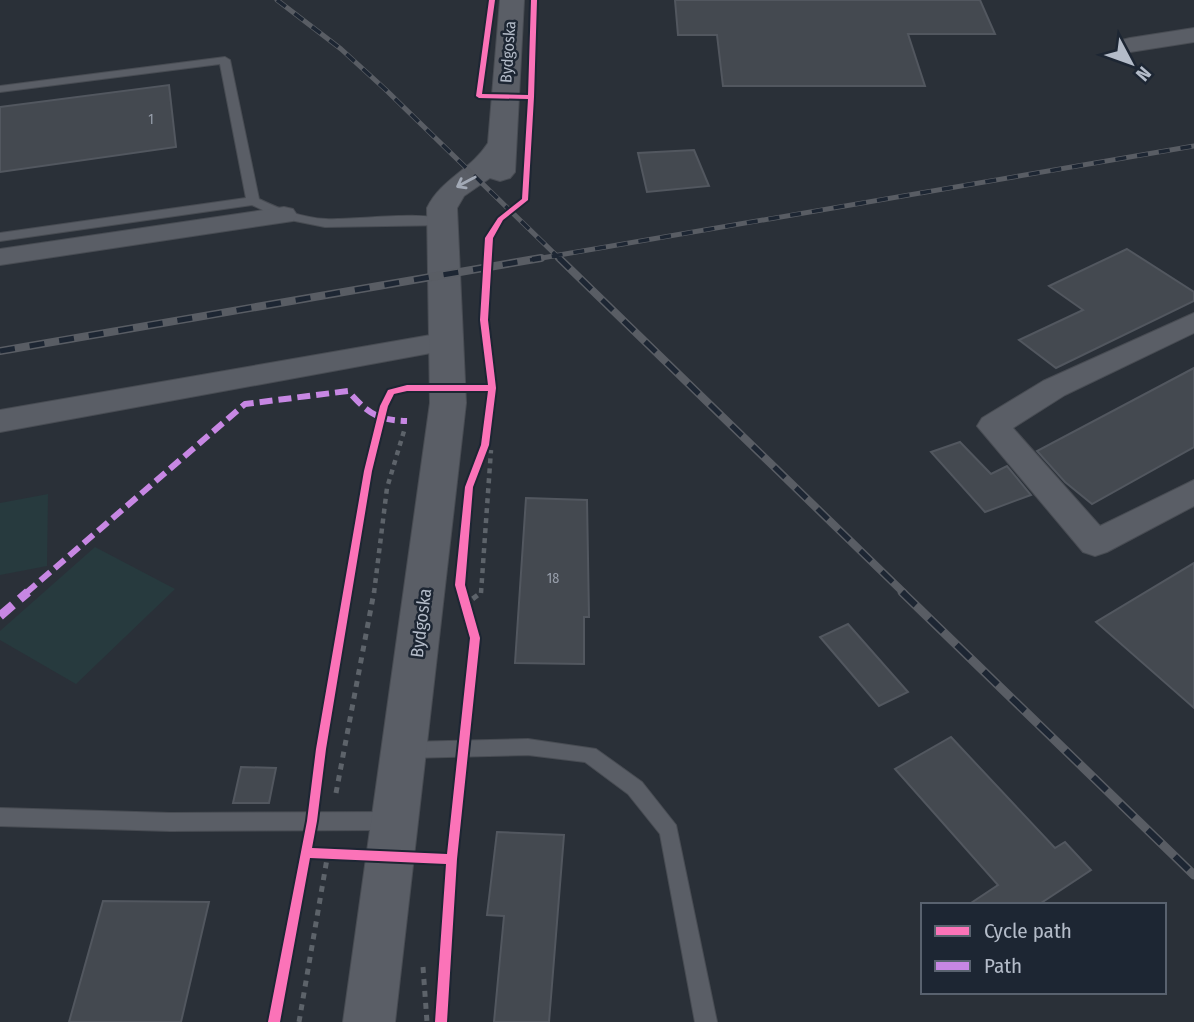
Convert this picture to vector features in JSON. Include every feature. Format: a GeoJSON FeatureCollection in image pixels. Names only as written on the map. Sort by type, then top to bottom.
{"type":"FeatureCollection","features":[{"type":"Feature","properties":{"kind":"street","name":"Bydgoska"},"geometry":{"type":"LineString","coordinates":[[369,1022],[448,403],[443,222],[468,211],[492,194],[500,180],[500,146],[512,0]]}},
{"type":"Feature","properties":{"kind":"street"},"geometry":{"type":"LineString","coordinates":[[1130,45],[1194,35]]}},
{"type":"Feature","properties":{"kind":"street"},"geometry":{"type":"LineString","coordinates":[[0,257],[284,215]]}},
{"type":"Feature","properties":{"kind":"street"},"geometry":{"type":"LineString","coordinates":[[1194,322],[1055,388],[993,426],[1095,543],[1194,492]]}},
{"type":"Feature","properties":{"kind":"street"},"geometry":{"type":"LineString","coordinates":[[0,421],[448,341]]}},
{"type":"Feature","properties":{"kind":"lane"},"geometry":{"type":"LineString","coordinates":[[0,89],[225,60],[253,201]]}},
{"type":"Feature","properties":{"kind":"lane"},"geometry":{"type":"LineString","coordinates":[[0,237],[253,201],[284,215],[325,223],[403,219],[443,222]]}},
{"type":"Feature","properties":{"kind":"lane"},"geometry":{"type":"LineString","coordinates":[[404,750],[528,747],[589,755],[635,788],[669,831],[706,1022]]}},
{"type":"Feature","properties":{"kind":"lane"},"geometry":{"type":"LineString","coordinates":[[0,817],[170,822],[395,821]]}},
{"type":"Feature","properties":{"kind":"path"},"geometry":{"type":"LineString","coordinates":[[299,1022],[331,821],[374,591],[387,488],[407,421],[416,404],[448,403]]}},
{"type":"Feature","properties":{"kind":"path"},"geometry":{"type":"LineString","coordinates":[[481,455],[485,445]]}},
{"type":"Feature","properties":{"kind":"path"},"geometry":{"type":"LineString","coordinates":[[463,594],[469,615]]}},
{"type":"Feature","properties":{"kind":"green space"},"geometry":{"type":"Polygon","coordinates":[[[48,494],[47,566],[0,575],[0,503],[48,494]]]}},
{"type":"Feature","properties":{"kind":"green space"},"geometry":{"type":"Polygon","coordinates":[[[95,547],[175,589],[76,684],[0,640],[0,631],[95,547]]]}},
{"type":"Feature","properties":{"kind":"building"},"geometry":{"type":"Polygon","coordinates":[[[675,0],[980,0],[995,34],[908,34],[925,86],[723,86],[717,35],[678,35],[675,0]]]}},
{"type":"Feature","properties":{"kind":"building"},"geometry":{"type":"Polygon","coordinates":[[[169,85],[176,147],[0,172],[0,107],[169,85]]]}},
{"type":"Feature","properties":{"kind":"building"},"geometry":{"type":"Polygon","coordinates":[[[694,150],[709,186],[647,192],[638,153],[694,150]]]}},
{"type":"Feature","properties":{"kind":"building"},"geometry":{"type":"Polygon","coordinates":[[[1127,249],[1194,292],[1194,301],[1056,368],[1019,340],[1083,310],[1049,286],[1127,249]]]}},
{"type":"Feature","properties":{"kind":"building"},"geometry":{"type":"Polygon","coordinates":[[[1194,368],[1194,447],[1092,504],[1065,482],[1037,451],[1194,368]]]}},
{"type":"Feature","properties":{"kind":"building"},"geometry":{"type":"Polygon","coordinates":[[[960,442],[991,474],[1007,466],[1031,495],[985,512],[931,452],[960,442]]]}},
{"type":"Feature","properties":{"kind":"building"},"geometry":{"type":"Polygon","coordinates":[[[526,498],[587,500],[589,617],[584,617],[584,664],[515,663],[526,498]]]}},
{"type":"Feature","properties":{"kind":"building"},"geometry":{"type":"Polygon","coordinates":[[[1194,563],[1194,708],[1096,622],[1194,563]]]}},
{"type":"Feature","properties":{"kind":"building"},"geometry":{"type":"Polygon","coordinates":[[[848,624],[908,692],[879,706],[820,637],[848,624]]]}},
{"type":"Feature","properties":{"kind":"building"},"geometry":{"type":"Polygon","coordinates":[[[951,737],[1055,848],[1065,842],[1091,870],[1041,903],[971,903],[998,885],[895,769],[951,737]]]}},
{"type":"Feature","properties":{"kind":"building"},"geometry":{"type":"Polygon","coordinates":[[[241,767],[276,768],[269,803],[233,803],[241,767]]]}},
{"type":"Feature","properties":{"kind":"building"},"geometry":{"type":"Polygon","coordinates":[[[497,832],[564,835],[549,1022],[494,1022],[504,916],[487,915],[497,832]]]}},
{"type":"Feature","properties":{"kind":"building"},"geometry":{"type":"Polygon","coordinates":[[[103,901],[209,902],[181,1022],[69,1022],[103,901]]]}},
{"type":"Feature","properties":{"kind":"railway"},"geometry":{"type":"LineString","coordinates":[[277,0],[341,49],[386,90],[556,255]]}},
{"type":"Feature","properties":{"kind":"railway"},"geometry":{"type":"LineString","coordinates":[[556,255],[1194,146]]}},
{"type":"Feature","properties":{"kind":"railway"},"geometry":{"type":"LineString","coordinates":[[530,260],[556,255]]}},
{"type":"Feature","properties":{"kind":"railway"},"geometry":{"type":"LineString","coordinates":[[556,255],[561,260]]}},
{"type":"Feature","properties":{"kind":"railway"},"geometry":{"type":"LineString","coordinates":[[0,351],[541,258]]}},
{"type":"Feature","properties":{"kind":"railway"},"geometry":{"type":"LineString","coordinates":[[559,258],[904,593]]}},
{"type":"Feature","properties":{"kind":"railway"},"geometry":{"type":"LineString","coordinates":[[902,592],[1194,875]]}},
{"type":"Feature","properties":{"kind":"marked path"},"geometry":{"type":"LineString","coordinates":[[0,616],[245,404],[348,391],[373,415],[386,420],[407,421]]}},
{"type":"Feature","properties":{"kind":"cycle path"},"geometry":{"type":"LineString","coordinates":[[492,0],[479,96],[531,97],[534,0]]}},
{"type":"Feature","properties":{"kind":"cycle path"},"geometry":{"type":"LineString","coordinates":[[441,1022],[452,859],[475,638],[460,585],[469,487],[485,445],[492,388],[484,320],[489,238],[500,219],[525,200],[531,97]]}},
{"type":"Feature","properties":{"kind":"cycle path"},"geometry":{"type":"LineString","coordinates":[[274,1022],[312,821],[321,749],[368,471],[384,406],[391,392],[407,388],[492,388]]}},
{"type":"Feature","properties":{"kind":"cycle path"},"geometry":{"type":"LineString","coordinates":[[306,853],[452,859]]}}]}
